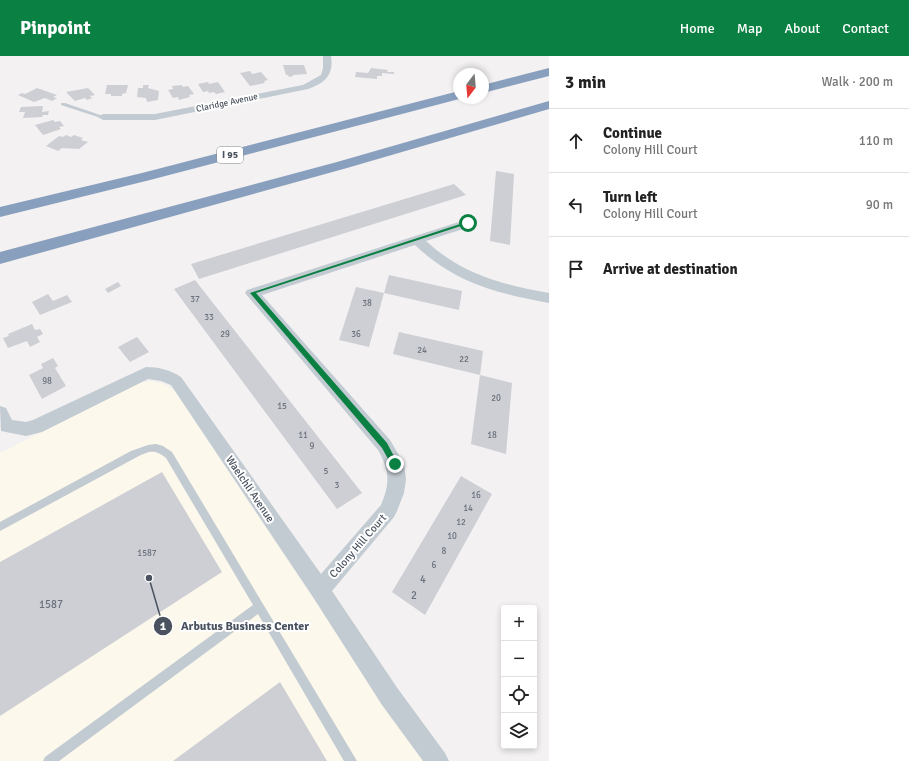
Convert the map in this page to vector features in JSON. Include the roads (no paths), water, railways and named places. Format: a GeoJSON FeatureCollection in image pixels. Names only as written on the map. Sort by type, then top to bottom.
{"type":"FeatureCollection","features":[{"type":"Feature","properties":{"kind":"highway"},"geometry":{"type":"LineString","coordinates":[[489,87],[545,73]]}},
{"type":"Feature","properties":{"kind":"highway","name":"I 95"},"geometry":{"type":"LineString","coordinates":[[0,212],[152,175],[453,98]]}},
{"type":"Feature","properties":{"kind":"highway"},"geometry":{"type":"LineString","coordinates":[[0,258],[342,165],[548,105]]}},
{"type":"Feature","properties":{"kind":"street","name":"Claridge Avenue"},"geometry":{"type":"LineString","coordinates":[[103,117],[155,117],[305,87],[317,83],[327,73],[329,67],[326,56]]}},
{"type":"Feature","properties":{"kind":"street","name":"Colony Hill Court"},"geometry":{"type":"LineString","coordinates":[[320,590],[388,511],[396,493],[397,479],[395,464],[384,446],[252,293],[468,223]]}},
{"type":"Feature","properties":{"kind":"street"},"geometry":{"type":"LineString","coordinates":[[416,239],[432,255],[457,272],[471,279],[512,291],[549,298]]}},
{"type":"Feature","properties":{"kind":"street","name":"Waelchli Avenue"},"geometry":{"type":"LineString","coordinates":[[0,413],[7,426],[26,429],[36,427],[146,373],[156,373],[167,376],[176,381],[184,390],[320,590],[390,697],[437,761]]}},
{"type":"Feature","properties":{"kind":"lane"},"geometry":{"type":"LineString","coordinates":[[63,104],[103,117]]}},
{"type":"Feature","properties":{"kind":"lane"},"geometry":{"type":"LineString","coordinates":[[0,527],[134,454],[151,447],[160,448],[168,455],[351,761]]}},
{"type":"Feature","properties":{"kind":"lane"},"geometry":{"type":"LineString","coordinates":[[49,761],[259,607]]}},
{"type":"Feature","properties":{"kind":"place","name":"Arbutus Business Center"},"geometry":{"type":"Point","coordinates":[149,578]}}]}
